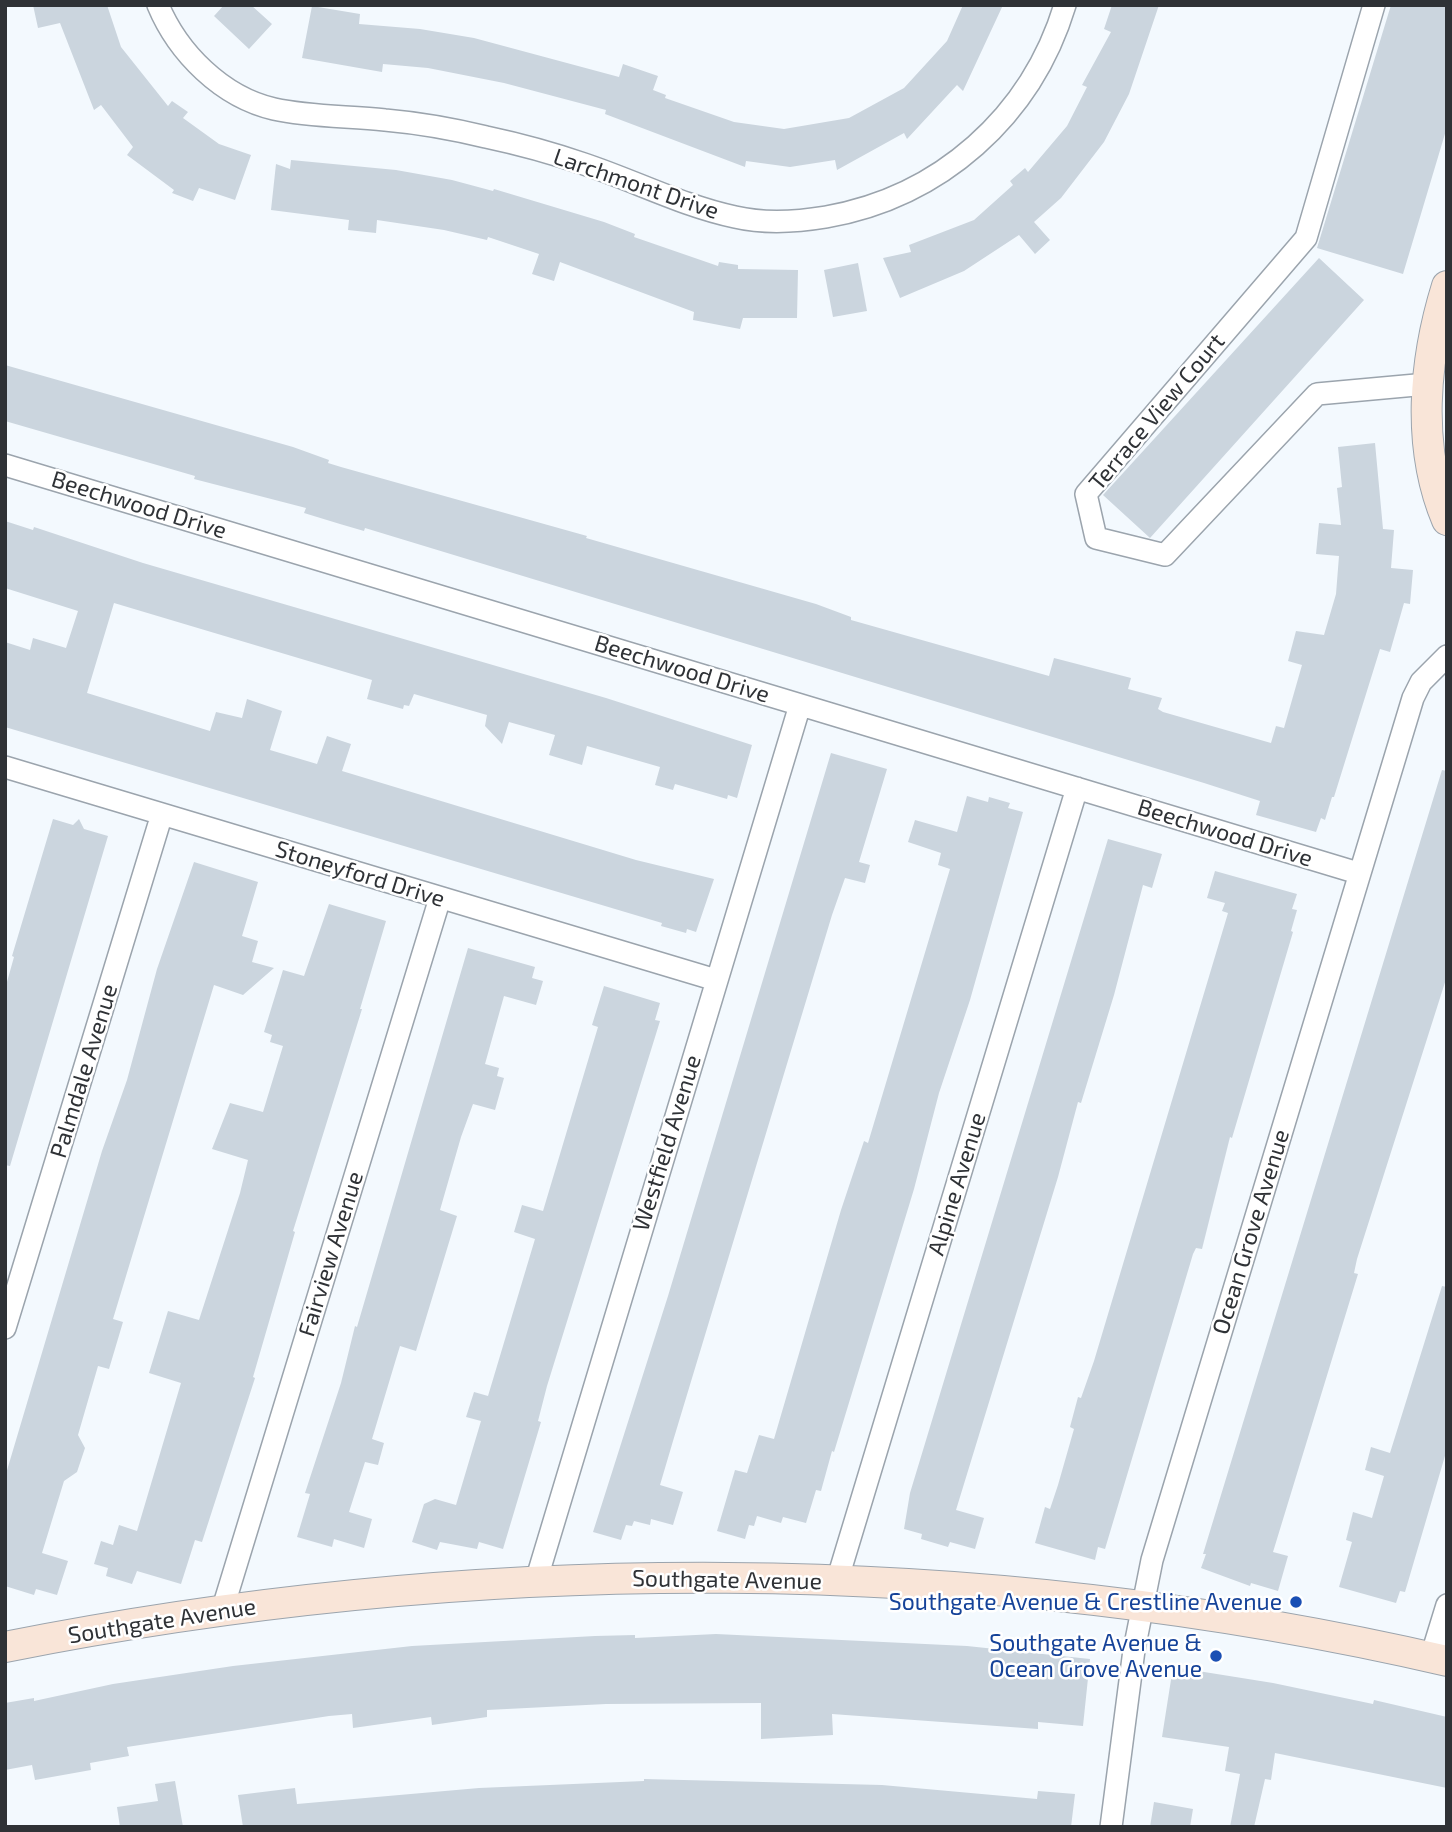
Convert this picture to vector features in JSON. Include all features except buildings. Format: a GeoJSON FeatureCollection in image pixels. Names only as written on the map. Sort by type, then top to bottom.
{"type":"FeatureCollection","features":[{"type":"Feature","properties":{"kind":"street","name":"Larchmont Drive"},"geometry":{"type":"LineString","coordinates":[[158,5],[174,37],[196,64],[245,99],[273,109],[387,120],[484,136],[584,164],[698,208],[738,218],[773,222],[852,212],[891,201],[927,183],[961,159],[993,132],[1023,95],[1045,54],[1065,5]]}},
{"type":"Feature","properties":{"kind":"street","name":"Terrace View Court"},"geometry":{"type":"LineString","coordinates":[[1374,5],[1306,238],[1086,494],[1096,538],[1165,555],[1317,394],[1427,384]]}},
{"type":"Feature","properties":{"kind":"street"},"geometry":{"type":"LineString","coordinates":[[1447,286],[1433,342],[1427,384],[1427,429],[1433,471],[1447,520]]}},
{"type":"Feature","properties":{"kind":"street","name":"Beechwood Drive"},"geometry":{"type":"LineString","coordinates":[[5,465],[1359,873]]}},
{"type":"Feature","properties":{"kind":"street","name":"Ocean Grove Avenue"},"geometry":{"type":"LineString","coordinates":[[1111,1827],[1142,1605],[1152,1560],[1413,698],[1421,682],[1447,656]]}},
{"type":"Feature","properties":{"kind":"street","name":"Westfield Avenue"},"geometry":{"type":"LineString","coordinates":[[536,1581],[800,705]]}},
{"type":"Feature","properties":{"kind":"street","name":"Stoneyford Drive"},"geometry":{"type":"LineString","coordinates":[[5,767],[716,980]]}},
{"type":"Feature","properties":{"kind":"street","name":"Alpine Avenue"},"geometry":{"type":"LineString","coordinates":[[837,1581],[1077,788]]}},
{"type":"Feature","properties":{"kind":"street","name":"Palmdale Avenue"},"geometry":{"type":"LineString","coordinates":[[5,1328],[162,814]]}},
{"type":"Feature","properties":{"kind":"street","name":"Fairview Avenue"},"geometry":{"type":"LineString","coordinates":[[222,1611],[440,898]]}},
{"type":"Feature","properties":{"kind":"street","name":"Southgate Avenue"},"geometry":{"type":"LineString","coordinates":[[5,1647],[222,1611],[333,1597],[536,1581],[744,1578],[837,1581],[1142,1605],[1439,1659]]}},
{"type":"Feature","properties":{"kind":"street"},"geometry":{"type":"LineString","coordinates":[[1439,1659],[1447,1605]]}},
{"type":"Feature","properties":{"kind":"place","name":"Southgate Avenue & Crestline Avenue"},"geometry":{"type":"Point","coordinates":[1296,1602]}},
{"type":"Feature","properties":{"kind":"place","name":"Southgate Avenue & Ocean Grove Avenue"},"geometry":{"type":"Point","coordinates":[1216,1656]}}]}
